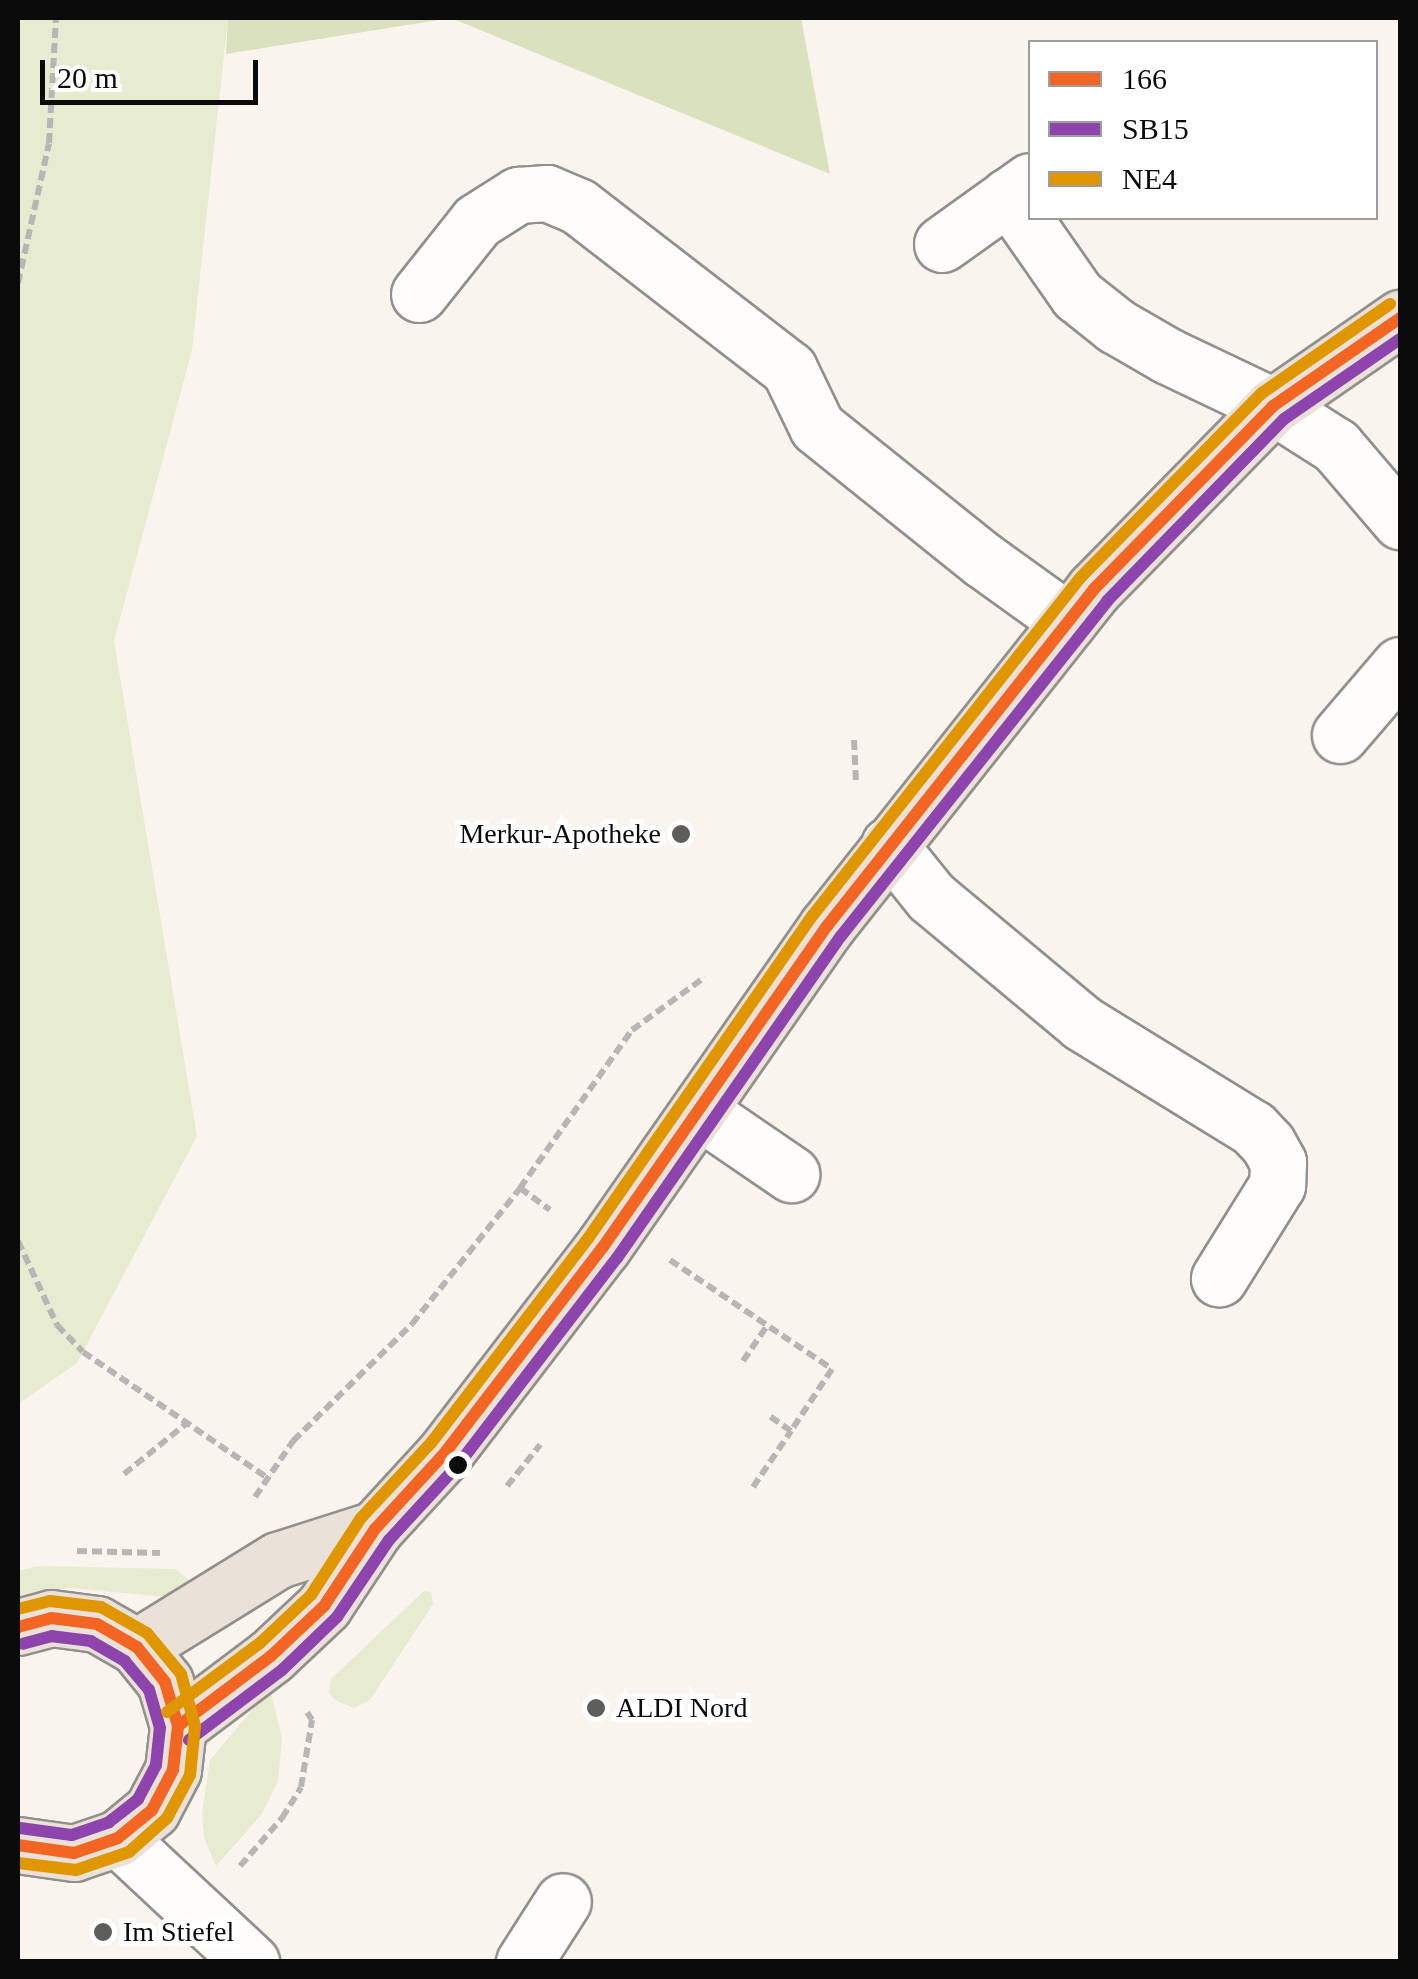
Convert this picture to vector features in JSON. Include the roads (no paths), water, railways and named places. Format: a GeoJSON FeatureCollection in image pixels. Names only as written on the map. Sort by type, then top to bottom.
{"type":"FeatureCollection","features":[{"type":"Feature","properties":{"kind":"main road"},"geometry":{"type":"LineString","coordinates":[[178,1726],[272,1656],[324,1606],[375,1529],[444,1454],[604,1247],[889,845],[1068,620],[1198,478],[1273,406],[1400,318]]}},
{"type":"Feature","properties":{"kind":"main road"},"geometry":{"type":"LineString","coordinates":[[137,1647],[278,1560],[375,1529]]}},
{"type":"Feature","properties":{"kind":"main road"},"geometry":{"type":"LineString","coordinates":[[18,1628],[51,1618],[97,1624],[137,1647],[165,1682],[178,1726],[173,1770],[152,1810],[118,1838],[74,1853],[26,1850],[18,1845]]}},
{"type":"Feature","properties":{"kind":"street"},"geometry":{"type":"LineString","coordinates":[[942,244],[1019,189]]}},
{"type":"Feature","properties":{"kind":"street"},"geometry":{"type":"LineString","coordinates":[[419,294],[477,221],[518,195],[546,192],[578,206],[789,369],[817,426],[983,560],[1068,620]]}},
{"type":"Feature","properties":{"kind":"street"},"geometry":{"type":"LineString","coordinates":[[1036,220],[1077,295],[1116,326],[1168,356],[1273,406],[1336,446],[1400,521]]}},
{"type":"Feature","properties":{"kind":"street"},"geometry":{"type":"LineString","coordinates":[[1340,735],[1400,665]]}},
{"type":"Feature","properties":{"kind":"street"},"geometry":{"type":"LineString","coordinates":[[889,845],[931,897],[1082,1023],[1253,1128],[1268,1144],[1278,1162],[1277,1185],[1219,1278]]}},
{"type":"Feature","properties":{"kind":"street"},"geometry":{"type":"LineString","coordinates":[[699,1110],[791,1174]]}},
{"type":"Feature","properties":{"kind":"street"},"geometry":{"type":"LineString","coordinates":[[118,1838],[251,1962]]}},
{"type":"Feature","properties":{"kind":"street"},"geometry":{"type":"LineString","coordinates":[[524,1962],[564,1901]]}},
{"type":"Feature","properties":{"kind":"place","name":"Merkur-Apotheke"},"geometry":{"type":"Point","coordinates":[681,834]}},
{"type":"Feature","properties":{"kind":"place","name":"ALDI Nord"},"geometry":{"type":"Point","coordinates":[596,1708]}},
{"type":"Feature","properties":{"kind":"place","name":"Im Stiefel"},"geometry":{"type":"Point","coordinates":[103,1932]}}]}
